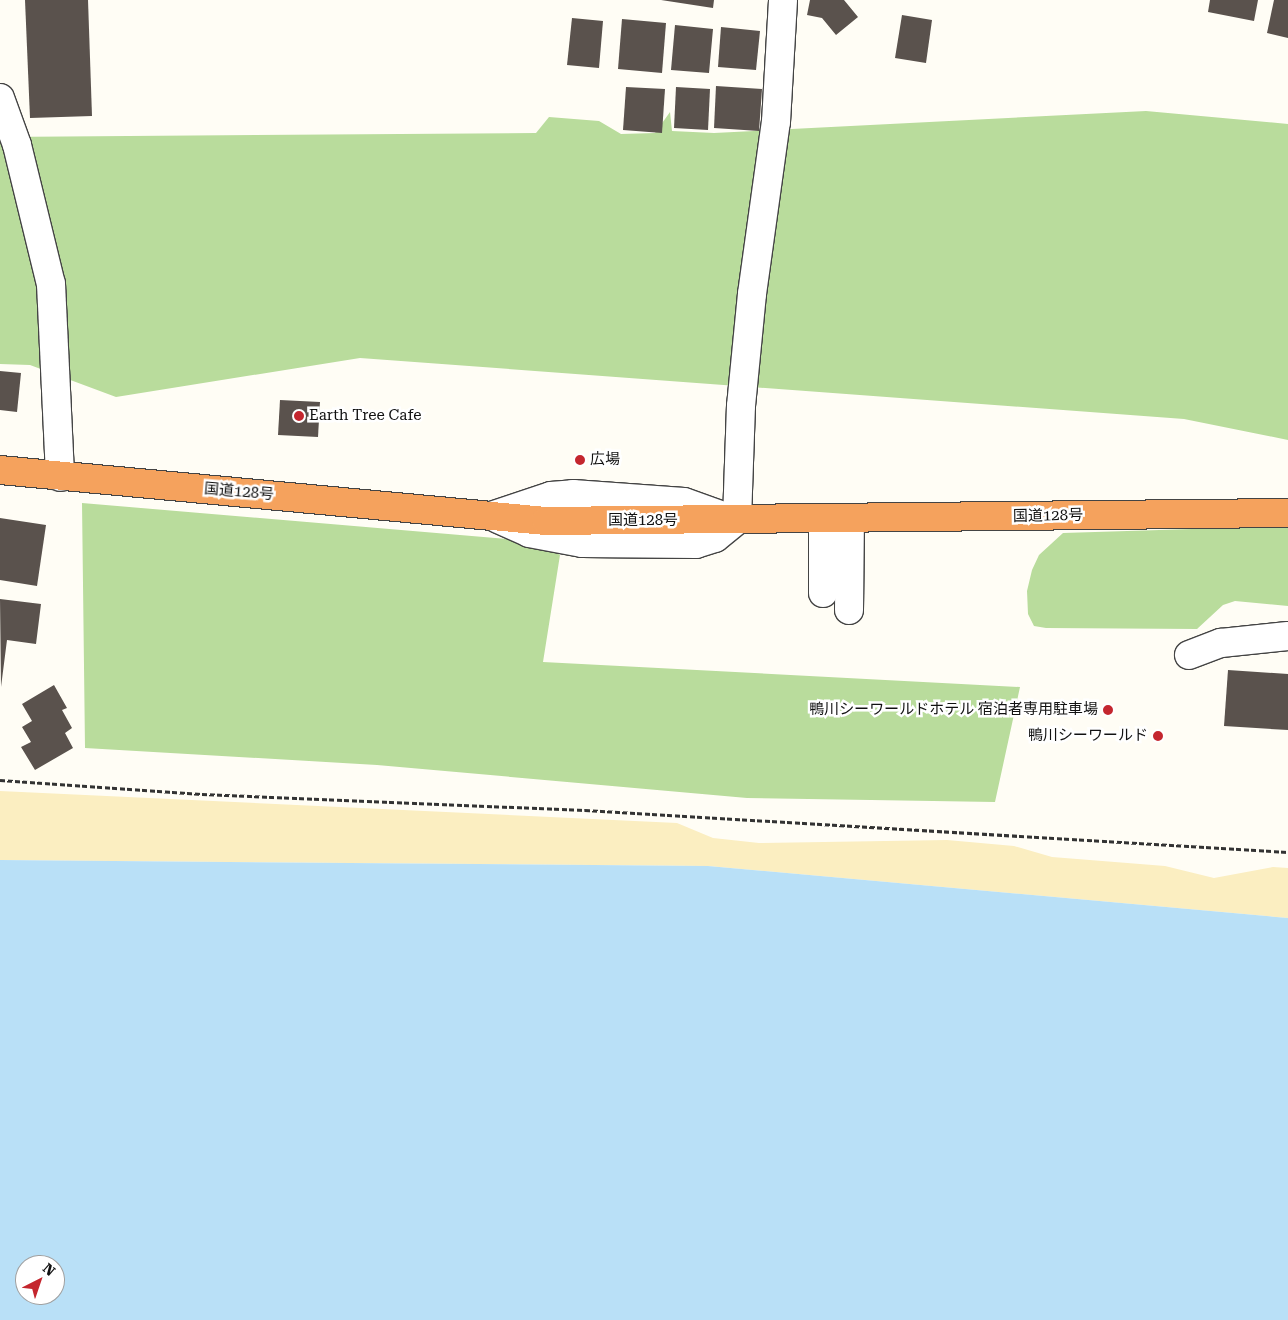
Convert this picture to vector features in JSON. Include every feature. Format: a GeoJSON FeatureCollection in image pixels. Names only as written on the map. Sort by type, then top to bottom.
{"type":"FeatureCollection","features":[{"type":"Feature","properties":{"kind":"highway","name":"国道128号"},"geometry":{"type":"LineString","coordinates":[[0,470],[546,521],[1288,513]]}},
{"type":"Feature","properties":{"kind":"street"},"geometry":{"type":"LineString","coordinates":[[737,520],[741,406],[752,294],[776,122],[783,0]]}},
{"type":"Feature","properties":{"kind":"street"},"geometry":{"type":"LineString","coordinates":[[0,98],[18,145],[51,284],[60,477]]}},
{"type":"Feature","properties":{"kind":"street"},"geometry":{"type":"LineString","coordinates":[[823,593],[836,519]]}},
{"type":"Feature","properties":{"kind":"street"},"geometry":{"type":"LineString","coordinates":[[836,519],[849,610]]}},
{"type":"Feature","properties":{"kind":"street"},"geometry":{"type":"LineString","coordinates":[[1189,655],[1221,643],[1288,636]]}},
{"type":"Feature","properties":{"kind":"path"},"geometry":{"type":"LineString","coordinates":[[0,780],[202,794],[585,810],[1288,852]]}},
{"type":"Feature","properties":{"kind":"green space"},"geometry":{"type":"Polygon","coordinates":[[[1146,111],[1288,124],[1288,440],[1184,419],[360,358],[116,397],[30,365],[0,364],[0,137],[536,133],[549,117],[599,121],[621,134],[655,133],[670,112],[672,131],[714,133],[1146,111]]]}},
{"type":"Feature","properties":{"kind":"green space"},"geometry":{"type":"Polygon","coordinates":[[[82,503],[542,542],[560,555],[543,662],[1020,687],[995,802],[747,798],[377,765],[85,748],[82,503]]]}},
{"type":"Feature","properties":{"kind":"green space"},"geometry":{"type":"Polygon","coordinates":[[[1288,526],[1288,606],[1235,601],[1223,605],[1197,629],[1046,628],[1034,626],[1028,614],[1027,591],[1032,570],[1039,555],[1063,533],[1288,526]]]}},
{"type":"Feature","properties":{"kind":"sand"},"geometry":{"type":"Polygon","coordinates":[[[0,791],[677,823],[713,838],[759,843],[947,840],[1014,846],[1052,857],[1165,866],[1214,878],[1273,867],[1288,868],[1288,918],[708,866],[0,860],[0,791]]]}},
{"type":"Feature","properties":{"kind":"water"},"geometry":{"type":"Polygon","coordinates":[[[0,860],[708,866],[1288,918],[1288,1320],[0,1320],[0,860]]]}},
{"type":"Feature","properties":{"kind":"building"},"geometry":{"type":"Polygon","coordinates":[[[25,0],[88,0],[92,116],[30,118],[25,0]]]}},
{"type":"Feature","properties":{"kind":"building"},"geometry":{"type":"Polygon","coordinates":[[[661,0],[714,0],[713,8],[661,0]]]}},
{"type":"Feature","properties":{"kind":"building"},"geometry":{"type":"Polygon","coordinates":[[[810,0],[844,0],[858,17],[836,35],[822,18],[807,15],[810,0]]]}},
{"type":"Feature","properties":{"kind":"building"},"geometry":{"type":"Polygon","coordinates":[[[1210,0],[1258,0],[1254,21],[1208,12],[1210,0]]]}},
{"type":"Feature","properties":{"kind":"building"},"geometry":{"type":"Polygon","coordinates":[[[1274,0],[1288,0],[1288,38],[1267,33],[1274,0]]]}},
{"type":"Feature","properties":{"kind":"building"},"geometry":{"type":"Polygon","coordinates":[[[902,15],[932,20],[926,63],[895,58],[902,15]]]}},
{"type":"Feature","properties":{"kind":"building"},"geometry":{"type":"Polygon","coordinates":[[[572,18],[603,21],[599,68],[567,65],[572,18]]]}},
{"type":"Feature","properties":{"kind":"building"},"geometry":{"type":"Polygon","coordinates":[[[622,19],[666,23],[662,73],[618,69],[622,19]]]}},
{"type":"Feature","properties":{"kind":"building"},"geometry":{"type":"Polygon","coordinates":[[[675,25],[713,29],[709,73],[671,70],[675,25]]]}},
{"type":"Feature","properties":{"kind":"building"},"geometry":{"type":"Polygon","coordinates":[[[721,27],[760,31],[756,70],[718,67],[721,27]]]}},
{"type":"Feature","properties":{"kind":"building"},"geometry":{"type":"Polygon","coordinates":[[[716,86],[762,89],[759,131],[714,128],[716,86]]]}},
{"type":"Feature","properties":{"kind":"building"},"geometry":{"type":"Polygon","coordinates":[[[626,87],[665,89],[662,133],[623,130],[626,87]]]}},
{"type":"Feature","properties":{"kind":"building"},"geometry":{"type":"Polygon","coordinates":[[[676,87],[710,89],[708,130],[674,128],[676,87]]]}},
{"type":"Feature","properties":{"kind":"building"},"geometry":{"type":"Polygon","coordinates":[[[0,371],[21,373],[17,412],[0,410],[0,371]]]}},
{"type":"Feature","properties":{"kind":"building"},"geometry":{"type":"Polygon","coordinates":[[[280,400],[320,402],[318,437],[278,435],[280,400]]]}},
{"type":"Feature","properties":{"kind":"building"},"geometry":{"type":"Polygon","coordinates":[[[0,518],[46,525],[37,586],[0,580],[0,518]]]}},
{"type":"Feature","properties":{"kind":"building"},"geometry":{"type":"Polygon","coordinates":[[[0,599],[41,604],[36,644],[7,640],[1,687],[0,599]]]}},
{"type":"Feature","properties":{"kind":"building"},"geometry":{"type":"Polygon","coordinates":[[[1228,670],[1288,674],[1288,730],[1224,726],[1228,670]]]}},
{"type":"Feature","properties":{"kind":"building"},"geometry":{"type":"Polygon","coordinates":[[[54,685],[67,708],[62,710],[72,728],[65,733],[73,748],[35,770],[21,747],[31,742],[22,727],[32,721],[22,704],[54,685]]]}},
{"type":"Feature","properties":{"kind":"place","name":"Earth Tree Cafe"},"geometry":{"type":"Point","coordinates":[299,416]}},
{"type":"Feature","properties":{"kind":"place","name":"広場"},"geometry":{"type":"Point","coordinates":[580,460]}},
{"type":"Feature","properties":{"kind":"place","name":"鴨川シーワールドホテル 宿泊者専用駐車場"},"geometry":{"type":"Point","coordinates":[1108,710]}},
{"type":"Feature","properties":{"kind":"place","name":"鴨川シーワールド"},"geometry":{"type":"Point","coordinates":[1158,736]}}]}
